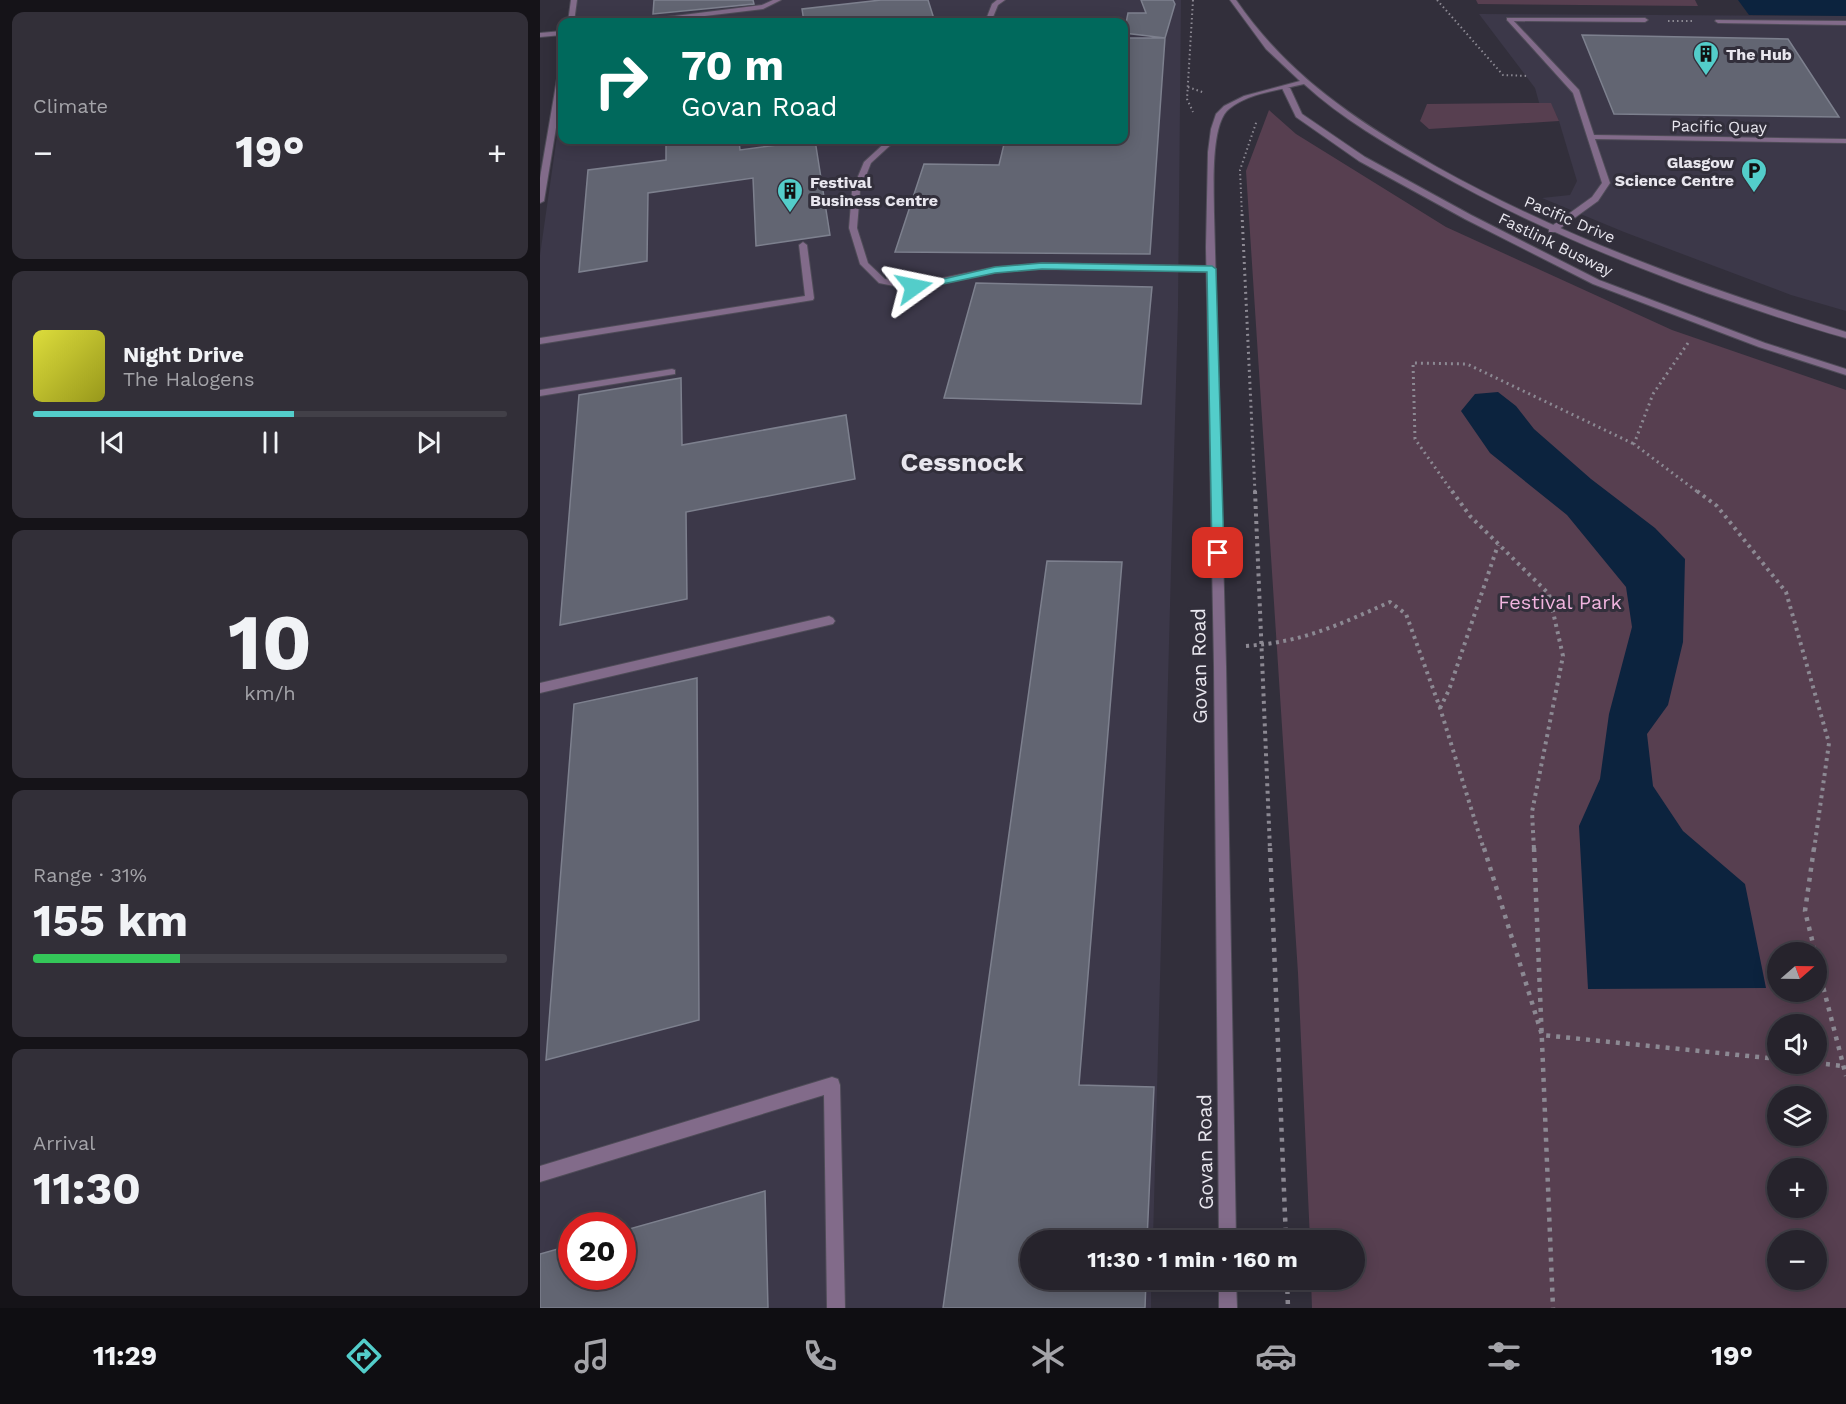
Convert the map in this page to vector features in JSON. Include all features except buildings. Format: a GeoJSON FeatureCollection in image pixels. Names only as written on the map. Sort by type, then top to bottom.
{"type":"FeatureCollection","features":[{"type":"Feature","properties":{"kind":"street"},"geometry":{"type":"LineString","coordinates":[[572,18],[574,0]]}},
{"type":"Feature","properties":{"kind":"street"},"geometry":{"type":"LineString","coordinates":[[675,18],[763,7],[778,0]]}},
{"type":"Feature","properties":{"kind":"street"},"geometry":{"type":"LineString","coordinates":[[990,18],[995,4],[1002,0]]}},
{"type":"Feature","properties":{"kind":"street"},"geometry":{"type":"LineString","coordinates":[[1233,0],[1260,38],[1305,82],[1239,100]]}},
{"type":"Feature","properties":{"kind":"street"},"geometry":{"type":"LineString","coordinates":[[1552,230],[1595,199],[1606,183],[1576,92],[1509,19],[1645,20]]}},
{"type":"Feature","properties":{"kind":"street"},"geometry":{"type":"LineString","coordinates":[[1718,21],[1846,23]]}},
{"type":"Feature","properties":{"kind":"street"},"geometry":{"type":"LineString","coordinates":[[540,35],[558,33]]}},
{"type":"Feature","properties":{"kind":"street","name":"Pacific Drive"},"geometry":{"type":"LineString","coordinates":[[1305,82],[1365,127],[1440,172],[1552,230],[1723,295],[1846,335]]}},
{"type":"Feature","properties":{"kind":"street","name":"Fastlink Busway"},"geometry":{"type":"LineString","coordinates":[[1286,88],[1299,115],[1362,159],[1468,217],[1596,282],[1703,323],[1846,372]]}},
{"type":"Feature","properties":{"kind":"street"},"geometry":{"type":"LineString","coordinates":[[540,201],[558,96]]}},
{"type":"Feature","properties":{"kind":"street","name":"Govan Road"},"geometry":{"type":"LineString","coordinates":[[1227,1230],[1212,148],[1220,115],[1239,100]]}},
{"type":"Feature","properties":{"kind":"street","name":"Pacific Quay"},"geometry":{"type":"LineString","coordinates":[[1591,137],[1846,141]]}},
{"type":"Feature","properties":{"kind":"street"},"geometry":{"type":"LineString","coordinates":[[888,144],[868,162],[856,191],[853,228],[864,264],[882,281],[914,287],[995,270],[1042,266],[1212,269]]}},
{"type":"Feature","properties":{"kind":"street"},"geometry":{"type":"LineString","coordinates":[[540,146],[549,145]]}},
{"type":"Feature","properties":{"kind":"street"},"geometry":{"type":"LineString","coordinates":[[540,341],[810,298],[803,245]]}},
{"type":"Feature","properties":{"kind":"street"},"geometry":{"type":"LineString","coordinates":[[540,393],[672,372]]}},
{"type":"Feature","properties":{"kind":"street"},"geometry":{"type":"LineString","coordinates":[[540,687],[829,621]]}},
{"type":"Feature","properties":{"kind":"street"},"geometry":{"type":"LineString","coordinates":[[540,1174],[832,1085],[836,1308]]}},
{"type":"Feature","properties":{"kind":"street"},"geometry":{"type":"LineString","coordinates":[[1228,1290],[1228,1308]]}},
{"type":"Feature","properties":{"kind":"path"},"geometry":{"type":"LineString","coordinates":[[1193,0],[1187,99],[1212,148]]}},
{"type":"Feature","properties":{"kind":"path"},"geometry":{"type":"LineString","coordinates":[[1437,0],[1503,75],[1562,77]]}},
{"type":"Feature","properties":{"kind":"path"},"geometry":{"type":"LineString","coordinates":[[1645,20],[1718,21]]}},
{"type":"Feature","properties":{"kind":"path"},"geometry":{"type":"LineString","coordinates":[[1239,100],[1264,111],[1254,124],[1239,170],[1262,645],[1286,1230]]}},
{"type":"Feature","properties":{"kind":"path"},"geometry":{"type":"LineString","coordinates":[[1634,444],[1653,394],[1703,323]]}},
{"type":"Feature","properties":{"kind":"path"},"geometry":{"type":"LineString","coordinates":[[1553,1308],[1532,812],[1563,656],[1549,594],[1470,516],[1415,439],[1413,363],[1467,364],[1634,444],[1717,506],[1786,592],[1829,743],[1805,911],[1813,942]]}},
{"type":"Feature","properties":{"kind":"path"},"geometry":{"type":"LineString","coordinates":[[1440,708],[1449,690],[1498,544]]}},
{"type":"Feature","properties":{"kind":"path"},"geometry":{"type":"LineString","coordinates":[[1220,648],[1262,645],[1315,635],[1390,602],[1406,614],[1440,708],[1542,1035]]}},
{"type":"Feature","properties":{"kind":"path"},"geometry":{"type":"LineString","coordinates":[[1827,1002],[1846,1076]]}},
{"type":"Feature","properties":{"kind":"path"},"geometry":{"type":"LineString","coordinates":[[1542,1035],[1767,1058]]}},
{"type":"Feature","properties":{"kind":"path"},"geometry":{"type":"LineString","coordinates":[[1827,1064],[1843,1066]]}},
{"type":"Feature","properties":{"kind":"path"},"geometry":{"type":"LineString","coordinates":[[1287,1290],[1288,1308]]}},
{"type":"Feature","properties":{"kind":"shaded area"},"geometry":{"type":"Polygon","coordinates":[[[577,0],[1181,0],[1178,308],[1153,1230],[1020,1230],[1020,1290],[1151,1290],[1151,1308],[540,1308],[540,255],[558,129],[558,144],[1128,144],[1128,18],[575,18],[577,0]]]}},
{"type":"Feature","properties":{"kind":"shaded area"},"geometry":{"type":"Polygon","coordinates":[[[1479,14],[1846,16],[1846,311],[1791,295],[1624,232],[1542,198],[1570,195],[1577,181],[1559,121],[1552,106],[1540,106],[1535,88],[1479,14]]]}},
{"type":"Feature","properties":{"kind":"green space"},"geometry":{"type":"Polygon","coordinates":[[[1476,0],[1695,0],[1698,6],[1478,4],[1476,0]]]}},
{"type":"Feature","properties":{"kind":"green space"},"geometry":{"type":"Polygon","coordinates":[[[1551,103],[1559,121],[1429,129],[1420,121],[1427,104],[1551,103]]]}},
{"type":"Feature","properties":{"kind":"green space","name":"Festival Park"},"geometry":{"type":"Polygon","coordinates":[[[1269,110],[1296,134],[1446,227],[1672,330],[1846,390],[1846,1308],[1312,1308],[1311,1290],[1365,1290],[1365,1230],[1310,1230],[1298,973],[1246,171],[1269,110]]]}},
{"type":"Feature","properties":{"kind":"water"},"geometry":{"type":"Polygon","coordinates":[[[1738,0],[1846,0],[1846,16],[1749,15],[1738,0]]]}},
{"type":"Feature","properties":{"kind":"water"},"geometry":{"type":"Polygon","coordinates":[[[1498,392],[1516,406],[1534,429],[1591,479],[1655,528],[1685,559],[1683,642],[1668,705],[1647,734],[1653,786],[1683,831],[1745,884],[1766,988],[1588,989],[1579,826],[1600,779],[1609,714],[1632,627],[1626,587],[1567,515],[1490,453],[1461,411],[1475,394],[1498,392]]]}},
{"type":"Feature","properties":{"kind":"place","name":"The Hub"},"geometry":{"type":"Point","coordinates":[1706,77]}},
{"type":"Feature","properties":{"kind":"place","name":"Glasgow Science Centre"},"geometry":{"type":"Point","coordinates":[1754,194]}},
{"type":"Feature","properties":{"kind":"place","name":"Festival Business Centre"},"geometry":{"type":"Point","coordinates":[790,214]}},
{"type":"Feature","properties":{"kind":"district","name":"Cessnock"},"geometry":{"type":"Point","coordinates":[962,462]}},
{"type":"Feature","properties":{"kind":"route"},"geometry":{"type":"LineString","coordinates":[[914,287],[995,270],[1042,266],[1212,269],[1218,553]]}}]}
